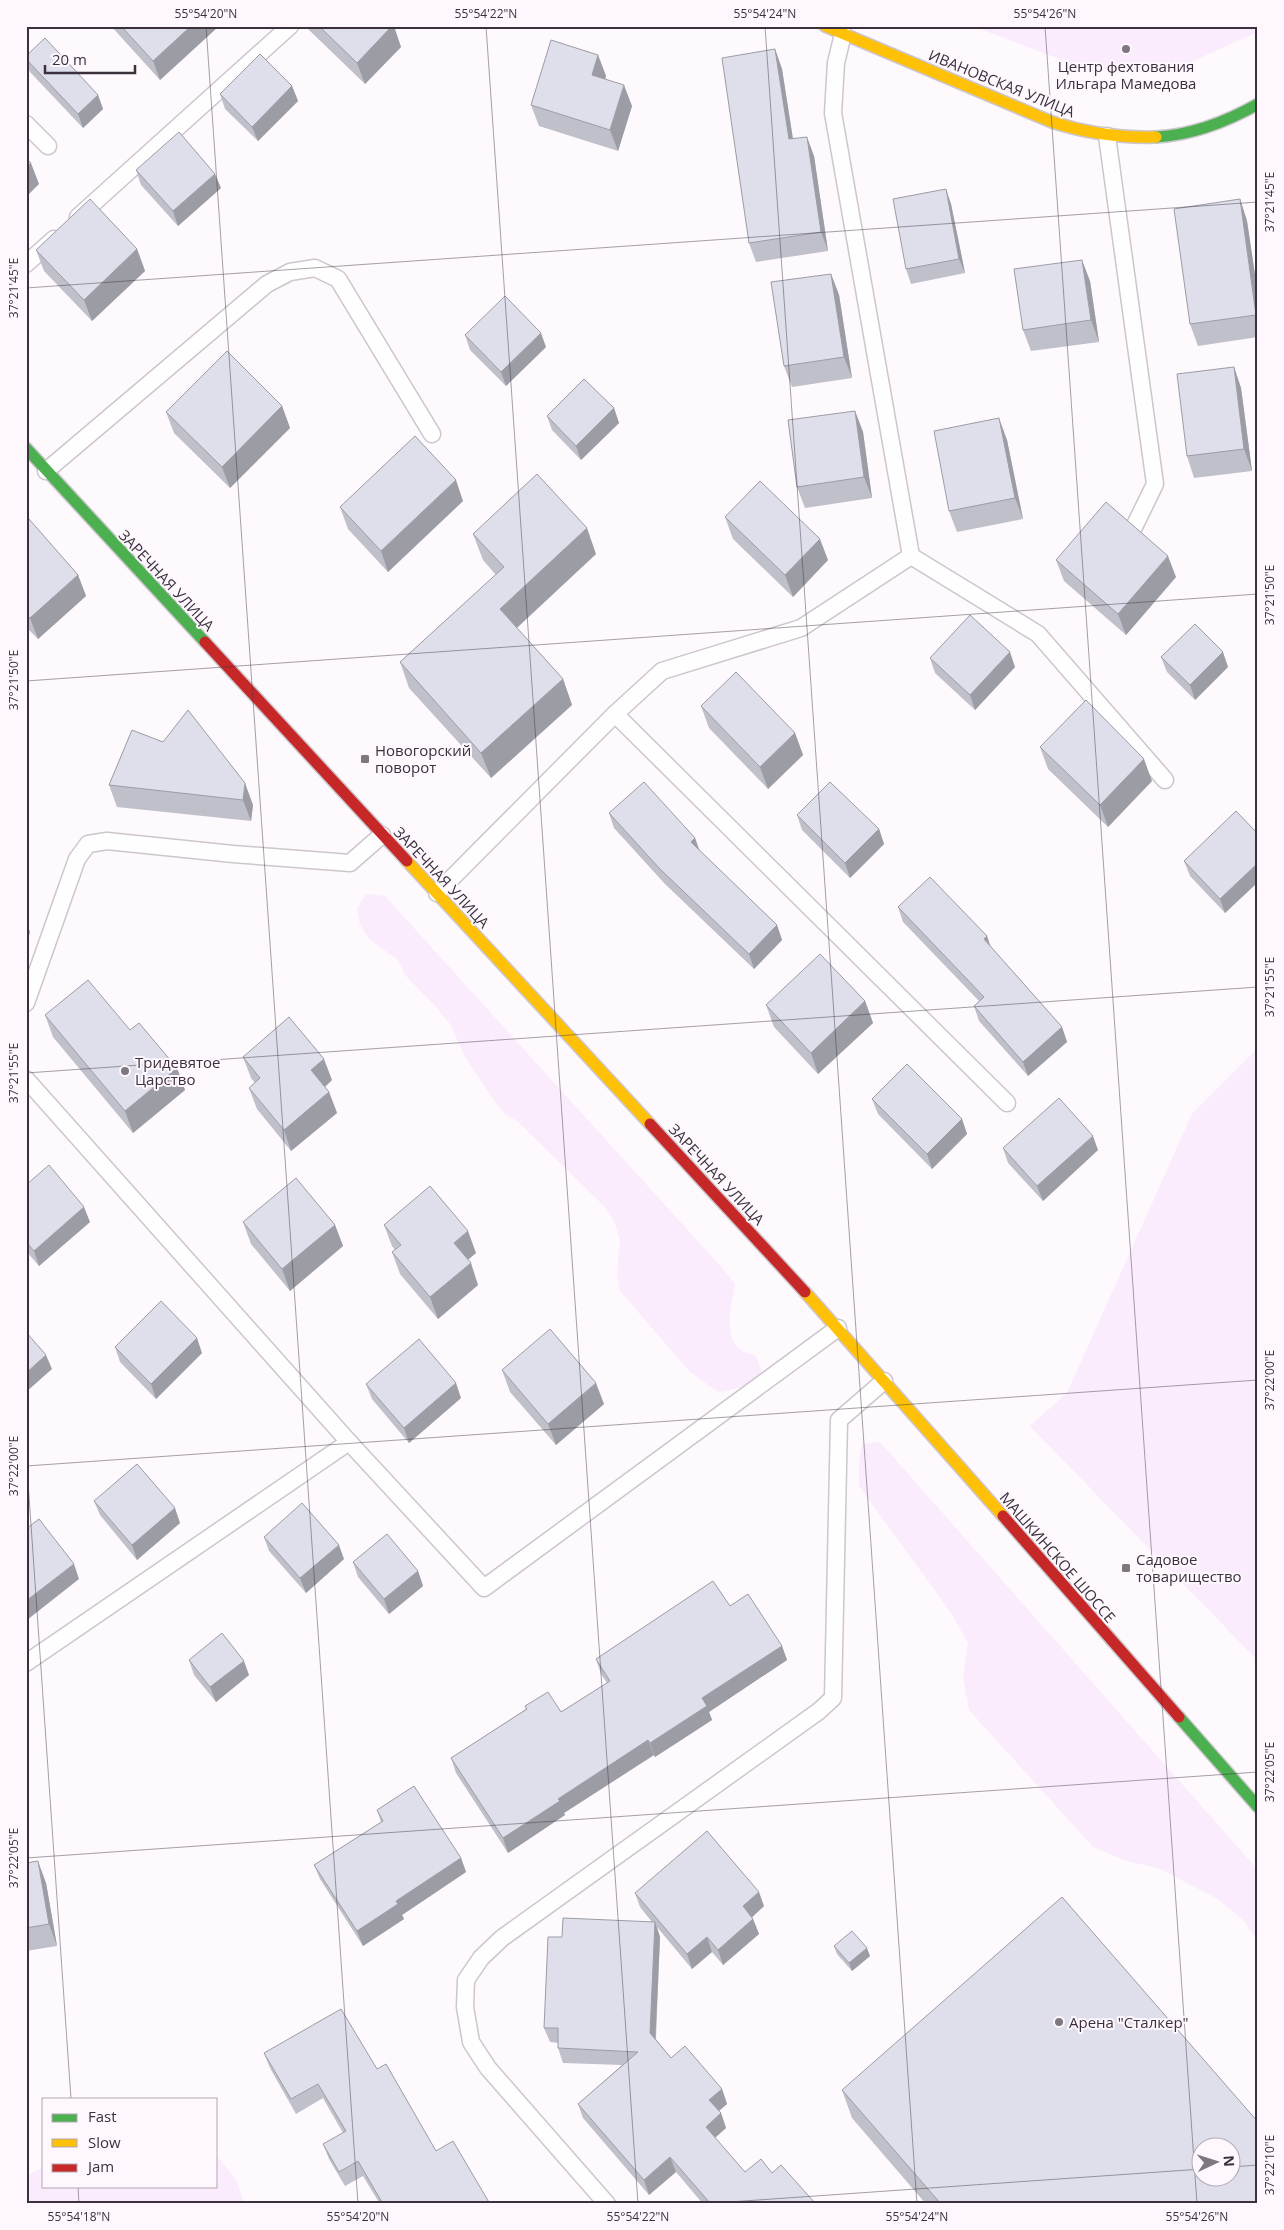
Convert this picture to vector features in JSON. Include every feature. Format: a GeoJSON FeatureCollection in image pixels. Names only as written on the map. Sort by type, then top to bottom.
{"type":"FeatureCollection","features":[{"type":"Feature","properties":{"kind":"main road","name":"ИВАНОВСКАЯ УЛИЦА"},"geometry":{"type":"LineString","coordinates":[[825,26],[1063,126],[1107,136],[1148,139],[1184,135],[1215,125],[1258,104]]}},
{"type":"Feature","properties":{"kind":"main road","name":"ЗАРЕЧНАЯ УЛИЦА"},"geometry":{"type":"LineString","coordinates":[[26,448],[837,1327]]}},
{"type":"Feature","properties":{"kind":"main road","name":"МАШКИНСКОЕ ШОССЕ"},"geometry":{"type":"LineString","coordinates":[[837,1327],[1258,1807]]}},
{"type":"Feature","properties":{"kind":"lane"},"geometry":{"type":"LineString","coordinates":[[26,264],[290,26]]}},
{"type":"Feature","properties":{"kind":"lane"},"geometry":{"type":"LineString","coordinates":[[843,34],[836,63],[833,113],[910,556],[1038,634],[1165,780]]}},
{"type":"Feature","properties":{"kind":"lane"},"geometry":{"type":"LineString","coordinates":[[26,124],[48,146]]}},
{"type":"Feature","properties":{"kind":"lane"},"geometry":{"type":"LineString","coordinates":[[1107,136],[1155,484],[1134,527]]}},
{"type":"Feature","properties":{"kind":"lane"},"geometry":{"type":"LineString","coordinates":[[46,471],[266,284],[290,272],[315,268],[338,280],[432,434]]}},
{"type":"Feature","properties":{"kind":"lane"},"geometry":{"type":"LineString","coordinates":[[437,893],[615,714],[662,671],[801,628],[910,556]]}},
{"type":"Feature","properties":{"kind":"lane"},"geometry":{"type":"LineString","coordinates":[[615,714],[1007,1103]]}},
{"type":"Feature","properties":{"kind":"lane"},"geometry":{"type":"LineString","coordinates":[[26,1003],[77,859],[88,844],[107,841],[350,863],[382,835]]}},
{"type":"Feature","properties":{"kind":"lane"},"geometry":{"type":"LineString","coordinates":[[26,1079],[348,1442],[484,1588],[837,1327]]}},
{"type":"Feature","properties":{"kind":"lane"},"geometry":{"type":"LineString","coordinates":[[607,2204],[488,2068],[471,2042],[464,2007],[466,1980],[481,1958],[502,1938],[819,1711],[833,1698],[839,1420],[884,1381]]}},
{"type":"Feature","properties":{"kind":"lane"},"geometry":{"type":"LineString","coordinates":[[26,1663],[348,1442]]}},
{"type":"Feature","properties":{"kind":"shaded area","name":"Центр фехтования Ильгара Мамедова"},"geometry":{"type":"Polygon","coordinates":[[[972,26],[1258,26],[1258,32],[1164,74],[1078,66],[972,26]]]}},
{"type":"Feature","properties":{"kind":"shaded area"},"geometry":{"type":"Polygon","coordinates":[[[366,894],[385,896],[724,1270],[735,1284],[730,1319],[732,1337],[735,1344],[741,1350],[756,1356],[762,1372],[752,1381],[738,1388],[718,1392],[690,1372],[620,1291],[617,1274],[620,1240],[615,1224],[606,1208],[518,1122],[504,1113],[465,1057],[450,1024],[405,975],[398,960],[370,940],[360,925],[357,908],[366,894]]]}},
{"type":"Feature","properties":{"kind":"shaded area"},"geometry":{"type":"Polygon","coordinates":[[[1258,1048],[1258,1661],[1030,1426],[1067,1393],[1192,1114],[1258,1048]]]}},
{"type":"Feature","properties":{"kind":"shaded area"},"geometry":{"type":"Polygon","coordinates":[[[880,1442],[1258,1870],[1258,1942],[1244,1921],[1218,1899],[1158,1868],[1126,1861],[1093,1847],[969,1710],[963,1677],[968,1643],[951,1613],[859,1486],[859,1461],[862,1444],[880,1442]]]}},
{"type":"Feature","properties":{"kind":"shaded area"},"geometry":{"type":"Polygon","coordinates":[[[218,2157],[237,2181],[244,2204],[26,2204],[26,2176],[42,2168],[42,2188],[218,2188],[218,2157]]]}},
{"type":"Feature","properties":{"kind":"building"},"geometry":{"type":"Polygon","coordinates":[[[121,26],[191,26],[153,61],[121,26]]]}},
{"type":"Feature","properties":{"kind":"building"},"geometry":{"type":"Polygon","coordinates":[[[319,26],[392,26],[357,63],[319,26]]]}},
{"type":"Feature","properties":{"kind":"building"},"geometry":{"type":"Polygon","coordinates":[[[45,38],[98,95],[78,114],[26,59],[26,56],[45,38]]]}},
{"type":"Feature","properties":{"kind":"building"},"geometry":{"type":"Polygon","coordinates":[[[551,40],[598,55],[592,75],[624,85],[610,130],[531,105],[551,40]]]}},
{"type":"Feature","properties":{"kind":"building"},"geometry":{"type":"Polygon","coordinates":[[[775,49],[789,139],[807,137],[821,232],[749,243],[722,58],[775,49]]]}},
{"type":"Feature","properties":{"kind":"building"},"geometry":{"type":"Polygon","coordinates":[[[260,54],[292,86],[252,127],[220,94],[260,54]]]}},
{"type":"Feature","properties":{"kind":"building"},"geometry":{"type":"Polygon","coordinates":[[[179,132],[215,174],[173,211],[136,170],[179,132]]]}},
{"type":"Feature","properties":{"kind":"building"},"geometry":{"type":"Polygon","coordinates":[[[26,158],[31,163],[26,167],[26,158]]]}},
{"type":"Feature","properties":{"kind":"building"},"geometry":{"type":"Polygon","coordinates":[[[946,189],[959,259],[906,269],[893,199],[946,189]]]}},
{"type":"Feature","properties":{"kind":"building"},"geometry":{"type":"Polygon","coordinates":[[[90,199],[137,249],[84,300],[36,250],[90,199]]]}},
{"type":"Feature","properties":{"kind":"building"},"geometry":{"type":"Polygon","coordinates":[[[1240,199],[1256,315],[1190,324],[1174,209],[1240,199]]]}},
{"type":"Feature","properties":{"kind":"building"},"geometry":{"type":"Polygon","coordinates":[[[1082,260],[1091,320],[1023,330],[1014,269],[1082,260]]]}},
{"type":"Feature","properties":{"kind":"building"},"geometry":{"type":"Polygon","coordinates":[[[831,274],[844,357],[784,366],[771,282],[831,274]]]}},
{"type":"Feature","properties":{"kind":"building"},"geometry":{"type":"Polygon","coordinates":[[[505,296],[541,333],[501,372],[465,335],[505,296]]]}},
{"type":"Feature","properties":{"kind":"building"},"geometry":{"type":"Polygon","coordinates":[[[227,351],[282,406],[222,467],[166,412],[227,351]]]}},
{"type":"Feature","properties":{"kind":"building"},"geometry":{"type":"Polygon","coordinates":[[[1234,367],[1244,449],[1187,456],[1177,374],[1234,367]]]}},
{"type":"Feature","properties":{"kind":"building"},"geometry":{"type":"Polygon","coordinates":[[[584,379],[614,408],[576,446],[547,416],[584,379]]]}},
{"type":"Feature","properties":{"kind":"building"},"geometry":{"type":"Polygon","coordinates":[[[855,411],[864,477],[797,487],[788,420],[855,411]]]}},
{"type":"Feature","properties":{"kind":"building"},"geometry":{"type":"Polygon","coordinates":[[[999,418],[1015,498],[949,511],[934,431],[999,418]]]}},
{"type":"Feature","properties":{"kind":"building"},"geometry":{"type":"Polygon","coordinates":[[[415,436],[456,480],[381,551],[340,507],[415,436]]]}},
{"type":"Feature","properties":{"kind":"building"},"geometry":{"type":"Polygon","coordinates":[[[537,474],[587,528],[500,609],[563,679],[481,753],[400,662],[504,567],[473,534],[537,474]]]}},
{"type":"Feature","properties":{"kind":"building"},"geometry":{"type":"Polygon","coordinates":[[[760,481],[820,539],[785,575],[725,517],[760,481]]]}},
{"type":"Feature","properties":{"kind":"building"},"geometry":{"type":"Polygon","coordinates":[[[1106,502],[1168,556],[1118,614],[1056,560],[1106,502]]]}},
{"type":"Feature","properties":{"kind":"building"},"geometry":{"type":"Polygon","coordinates":[[[29,519],[78,575],[30,618],[26,614],[26,521],[29,519]]]}},
{"type":"Feature","properties":{"kind":"building"},"geometry":{"type":"Polygon","coordinates":[[[970,615],[1010,652],[970,695],[930,658],[970,615]]]}},
{"type":"Feature","properties":{"kind":"building"},"geometry":{"type":"Polygon","coordinates":[[[1195,624],[1223,652],[1190,685],[1161,657],[1195,624]]]}},
{"type":"Feature","properties":{"kind":"building"},"geometry":{"type":"Polygon","coordinates":[[[736,672],[795,733],[760,767],[701,706],[736,672]]]}},
{"type":"Feature","properties":{"kind":"building"},"geometry":{"type":"Polygon","coordinates":[[[1086,700],[1144,759],[1100,805],[1040,747],[1086,700]]]}},
{"type":"Feature","properties":{"kind":"building"},"geometry":{"type":"Polygon","coordinates":[[[188,710],[245,783],[243,800],[109,785],[132,730],[163,742],[188,710]]]}},
{"type":"Feature","properties":{"kind":"building"},"geometry":{"type":"Polygon","coordinates":[[[644,782],[695,838],[691,842],[777,925],[749,954],[660,869],[609,813],[644,782]]]}},
{"type":"Feature","properties":{"kind":"building"},"geometry":{"type":"Polygon","coordinates":[[[830,782],[879,829],[845,863],[797,815],[830,782]]]}},
{"type":"Feature","properties":{"kind":"building"},"geometry":{"type":"Polygon","coordinates":[[[1236,811],[1258,834],[1258,863],[1220,899],[1184,861],[1236,811]]]}},
{"type":"Feature","properties":{"kind":"building"},"geometry":{"type":"Polygon","coordinates":[[[930,877],[987,936],[984,939],[1062,1027],[1023,1062],[974,1006],[984,997],[898,907],[930,877]]]}},
{"type":"Feature","properties":{"kind":"building"},"geometry":{"type":"Polygon","coordinates":[[[820,954],[865,1001],[811,1053],[766,1005],[820,954]]]}},
{"type":"Feature","properties":{"kind":"building","name":"Тридевятое Царство"},"geometry":{"type":"Polygon","coordinates":[[[88,980],[130,1030],[139,1023],[177,1068],[125,1111],[45,1015],[88,980]]]}},
{"type":"Feature","properties":{"kind":"building"},"geometry":{"type":"Polygon","coordinates":[[[289,1017],[324,1059],[311,1070],[329,1092],[284,1130],[249,1088],[260,1078],[243,1057],[289,1017]]]}},
{"type":"Feature","properties":{"kind":"building"},"geometry":{"type":"Polygon","coordinates":[[[907,1064],[962,1119],[927,1154],[872,1099],[907,1064]]]}},
{"type":"Feature","properties":{"kind":"building"},"geometry":{"type":"Polygon","coordinates":[[[1059,1098],[1093,1136],[1037,1186],[1003,1148],[1059,1098]]]}},
{"type":"Feature","properties":{"kind":"building"},"geometry":{"type":"Polygon","coordinates":[[[49,1165],[84,1207],[34,1251],[26,1242],[26,1185],[49,1165]]]}},
{"type":"Feature","properties":{"kind":"building"},"geometry":{"type":"Polygon","coordinates":[[[296,1178],[335,1225],[282,1269],[243,1222],[296,1178]]]}},
{"type":"Feature","properties":{"kind":"building"},"geometry":{"type":"Polygon","coordinates":[[[430,1186],[468,1231],[454,1243],[471,1263],[430,1297],[392,1252],[401,1245],[384,1225],[430,1186]]]}},
{"type":"Feature","properties":{"kind":"building"},"geometry":{"type":"Polygon","coordinates":[[[161,1301],[197,1338],[151,1384],[115,1347],[161,1301]]]}},
{"type":"Feature","properties":{"kind":"building"},"geometry":{"type":"Polygon","coordinates":[[[550,1329],[596,1383],[548,1424],[502,1370],[550,1329]]]}},
{"type":"Feature","properties":{"kind":"building"},"geometry":{"type":"Polygon","coordinates":[[[26,1332],[46,1355],[26,1373],[26,1332]]]}},
{"type":"Feature","properties":{"kind":"building"},"geometry":{"type":"Polygon","coordinates":[[[419,1339],[456,1383],[404,1428],[366,1384],[419,1339]]]}},
{"type":"Feature","properties":{"kind":"building"},"geometry":{"type":"Polygon","coordinates":[[[137,1464],[175,1508],[132,1545],[94,1501],[137,1464]]]}},
{"type":"Feature","properties":{"kind":"building"},"geometry":{"type":"Polygon","coordinates":[[[302,1503],[339,1545],[300,1578],[264,1537],[302,1503]]]}},
{"type":"Feature","properties":{"kind":"building"},"geometry":{"type":"Polygon","coordinates":[[[39,1519],[74,1564],[26,1601],[26,1529],[39,1519]]]}},
{"type":"Feature","properties":{"kind":"building"},"geometry":{"type":"Polygon","coordinates":[[[387,1534],[418,1571],[384,1599],[353,1562],[387,1534]]]}},
{"type":"Feature","properties":{"kind":"building"},"geometry":{"type":"Polygon","coordinates":[[[713,1581],[730,1606],[748,1594],[782,1646],[702,1698],[707,1706],[650,1743],[648,1740],[558,1799],[560,1801],[503,1838],[451,1758],[527,1709],[525,1706],[548,1692],[561,1712],[610,1681],[596,1659],[713,1581]]]}},
{"type":"Feature","properties":{"kind":"building"},"geometry":{"type":"Polygon","coordinates":[[[222,1633],[244,1661],[210,1687],[189,1660],[222,1633]]]}},
{"type":"Feature","properties":{"kind":"building"},"geometry":{"type":"Polygon","coordinates":[[[414,1786],[461,1858],[396,1901],[398,1904],[357,1931],[314,1865],[383,1821],[377,1810],[414,1786]]]}},
{"type":"Feature","properties":{"kind":"building"},"geometry":{"type":"Polygon","coordinates":[[[707,1831],[759,1892],[743,1906],[753,1919],[718,1950],[707,1937],[687,1954],[635,1893],[707,1831]]]}},
{"type":"Feature","properties":{"kind":"building"},"geometry":{"type":"Polygon","coordinates":[[[38,1861],[49,1924],[26,1928],[26,1863],[38,1861]]]}},
{"type":"Feature","properties":{"kind":"building","name":"Арена \"Сталкер\""},"geometry":{"type":"Polygon","coordinates":[[[1062,1897],[1258,2122],[1258,2204],[941,2204],[842,2090],[1062,1897]]]}},
{"type":"Feature","properties":{"kind":"building"},"geometry":{"type":"Polygon","coordinates":[[[563,1918],[655,1922],[650,2033],[671,2058],[685,2046],[722,2089],[709,2100],[721,2113],[706,2127],[745,2172],[761,2159],[772,2173],[781,2165],[814,2204],[709,2204],[670,2157],[644,2180],[578,2104],[638,2052],[558,2048],[558,2028],[544,2028],[548,1937],[562,1937],[563,1918]]]}},
{"type":"Feature","properties":{"kind":"building"},"geometry":{"type":"Polygon","coordinates":[[[852,1931],[867,1948],[849,1963],[834,1946],[852,1931]]]}},
{"type":"Feature","properties":{"kind":"building"},"geometry":{"type":"Polygon","coordinates":[[[341,2009],[377,2069],[386,2064],[436,2151],[453,2141],[490,2204],[383,2204],[358,2161],[339,2172],[323,2144],[346,2131],[318,2084],[291,2099],[264,2053],[341,2009]]]}},
{"type":"Feature","properties":{"kind":"traffic: fast"},"geometry":{"type":"LineString","coordinates":[[1156,137],[1183,134],[1209,126],[1258,104]]}},
{"type":"Feature","properties":{"kind":"traffic: fast"},"geometry":{"type":"LineString","coordinates":[[26,448],[205,642]]}},
{"type":"Feature","properties":{"kind":"traffic: fast"},"geometry":{"type":"LineString","coordinates":[[1179,1717],[1258,1807]]}},
{"type":"Feature","properties":{"kind":"traffic: slow"},"geometry":{"type":"LineString","coordinates":[[825,26],[1052,122],[1104,134],[1156,137]]}},
{"type":"Feature","properties":{"kind":"traffic: slow"},"geometry":{"type":"LineString","coordinates":[[407,861],[650,1124]]}},
{"type":"Feature","properties":{"kind":"traffic: slow"},"geometry":{"type":"LineString","coordinates":[[805,1292],[1003,1516]]}},
{"type":"Feature","properties":{"kind":"traffic: jam"},"geometry":{"type":"LineString","coordinates":[[205,642],[407,861]]}},
{"type":"Feature","properties":{"kind":"traffic: jam"},"geometry":{"type":"LineString","coordinates":[[650,1124],[805,1292]]}},
{"type":"Feature","properties":{"kind":"traffic: jam"},"geometry":{"type":"LineString","coordinates":[[1003,1516],[1179,1717]]}},
{"type":"Feature","properties":{"kind":"place","name":"Центр фехтования Ильгара Мамедова"},"geometry":{"type":"Point","coordinates":[1126,49]}},
{"type":"Feature","properties":{"kind":"place","name":"Новогорский поворот"},"geometry":{"type":"Point","coordinates":[365,759]}},
{"type":"Feature","properties":{"kind":"place","name":"Тридевятое Царство"},"geometry":{"type":"Point","coordinates":[125,1071]}},
{"type":"Feature","properties":{"kind":"place","name":"Садовое товарищество"},"geometry":{"type":"Point","coordinates":[1126,1568]}},
{"type":"Feature","properties":{"kind":"place","name":"Арена \"Сталкер\""},"geometry":{"type":"Point","coordinates":[1059,2022]}}]}
